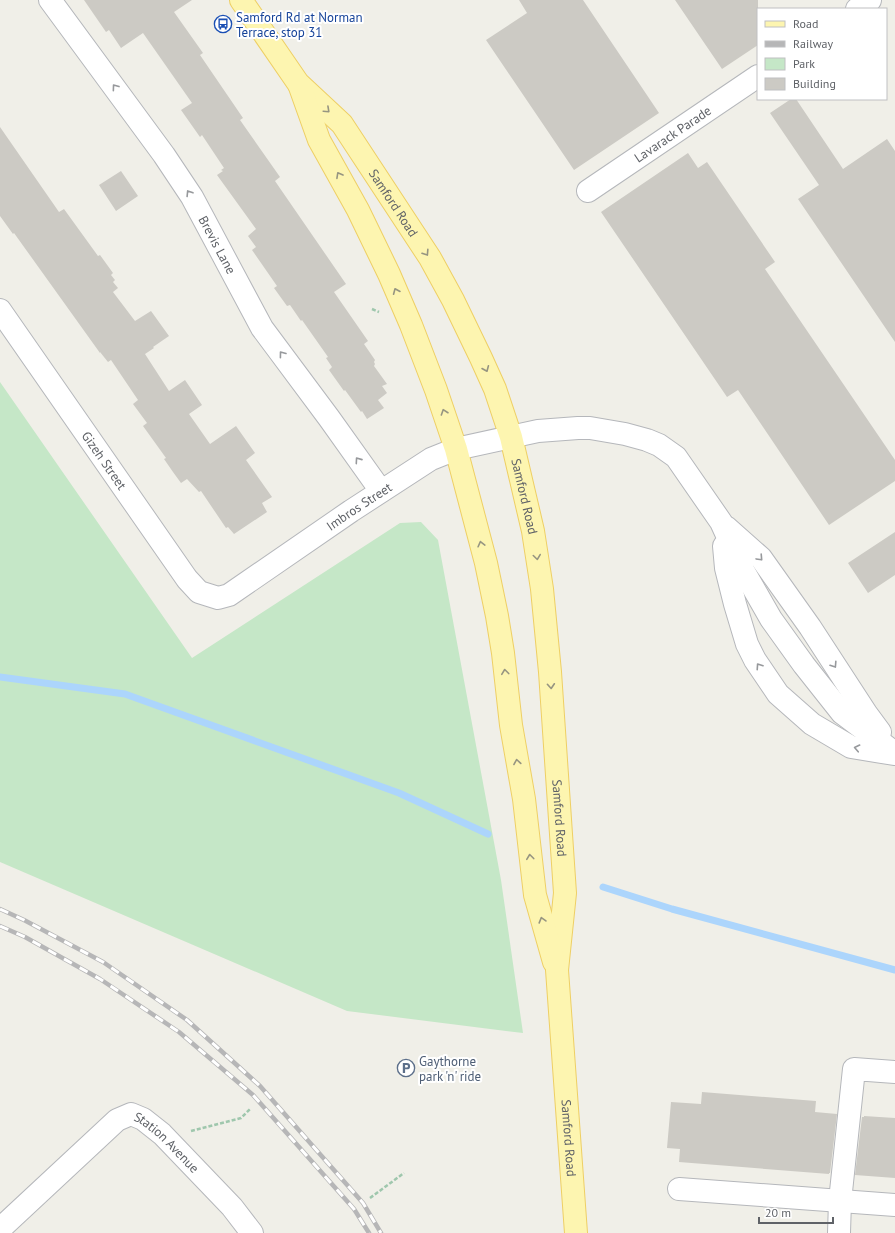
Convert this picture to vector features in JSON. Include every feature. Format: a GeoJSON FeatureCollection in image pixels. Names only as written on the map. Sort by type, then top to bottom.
{"type":"FeatureCollection","features":[{"type":"Feature","properties":{"kind":"main road","name":"Samford Road"},"geometry":{"type":"LineString","coordinates":[[241,0],[298,83],[342,124],[430,258],[454,300],[481,358],[495,390],[511,437],[534,531],[542,589],[550,672],[566,894],[557,970],[576,1233]]}},
{"type":"Feature","properties":{"kind":"main road","name":"Samford Road"},"geometry":{"type":"LineString","coordinates":[[298,83],[319,140],[358,210],[389,274],[411,325],[436,390],[456,449],[486,562],[497,616],[503,653],[511,725],[524,799],[535,895],[557,970]]}},
{"type":"Feature","properties":{"kind":"street","name":"Brevis Lane"},"geometry":{"type":"LineString","coordinates":[[50,0],[164,155],[192,197],[262,328],[381,491]]}},
{"type":"Feature","properties":{"kind":"street"},"geometry":{"type":"LineString","coordinates":[[858,8],[870,0]]}},
{"type":"Feature","properties":{"kind":"street","name":"Lavarack Parade"},"geometry":{"type":"LineString","coordinates":[[588,191],[757,77]]}},
{"type":"Feature","properties":{"kind":"street","name":"Gizeh Street"},"geometry":{"type":"LineString","coordinates":[[0,310],[187,579],[199,592],[218,598]]}},
{"type":"Feature","properties":{"kind":"street","name":"Imbros Street"},"geometry":{"type":"LineString","coordinates":[[218,598],[229,595],[381,491],[431,459],[456,449],[538,431],[590,428],[625,434],[659,445],[676,457],[721,522],[743,570],[771,620],[804,666],[842,713],[895,753]]}},
{"type":"Feature","properties":{"kind":"street"},"geometry":{"type":"LineString","coordinates":[[721,522],[726,568],[747,644],[755,660],[778,694],[812,724],[851,747],[895,753]]}},
{"type":"Feature","properties":{"kind":"street"},"geometry":{"type":"LineString","coordinates":[[839,1233],[840,1201],[854,1069],[895,1072]]}},
{"type":"Feature","properties":{"kind":"street","name":"Station Avenue"},"geometry":{"type":"LineString","coordinates":[[0,1229],[117,1120],[131,1114],[143,1119],[162,1134],[232,1207],[252,1233]]}},
{"type":"Feature","properties":{"kind":"street"},"geometry":{"type":"LineString","coordinates":[[679,1189],[895,1206]]}},
{"type":"Feature","properties":{"kind":"path"},"geometry":{"type":"LineString","coordinates":[[162,1134],[193,1131],[241,1118],[251,1108]]}},
{"type":"Feature","properties":{"kind":"path"},"geometry":{"type":"LineString","coordinates":[[370,1198],[404,1173]]}},
{"type":"Feature","properties":{"kind":"green space"},"geometry":{"type":"Polygon","coordinates":[[[0,382],[192,658],[400,523],[421,522],[438,540],[501,880],[523,1033],[347,1011],[0,862],[0,382]]]}},
{"type":"Feature","properties":{"kind":"building"},"geometry":{"type":"Polygon","coordinates":[[[84,0],[192,0],[174,12],[203,53],[200,55],[243,118],[240,120],[280,177],[275,181],[346,284],[334,292],[368,341],[364,344],[375,360],[374,366],[387,384],[382,386],[387,393],[378,400],[384,408],[367,419],[329,370],[332,367],[326,358],[328,357],[302,320],[301,321],[290,305],[287,306],[274,288],[277,286],[252,250],[256,247],[248,236],[256,229],[217,175],[223,171],[221,170],[224,168],[202,135],[200,137],[181,110],[192,103],[143,33],[121,48],[109,30],[106,32],[84,0]]]}},
{"type":"Feature","properties":{"kind":"building"},"geometry":{"type":"Polygon","coordinates":[[[519,0],[583,0],[659,113],[574,170],[486,40],[527,13],[519,0]]]}},
{"type":"Feature","properties":{"kind":"building"},"geometry":{"type":"Polygon","coordinates":[[[675,0],[758,0],[757,46],[722,69],[675,0]]]}},
{"type":"Feature","properties":{"kind":"building"},"geometry":{"type":"Polygon","coordinates":[[[790,100],[797,100],[843,169],[887,139],[895,151],[895,342],[798,199],[819,185],[770,113],[790,100]]]}},
{"type":"Feature","properties":{"kind":"building"},"geometry":{"type":"Polygon","coordinates":[[[0,127],[59,212],[64,209],[98,256],[100,255],[113,273],[111,275],[115,280],[113,282],[118,288],[113,292],[135,321],[151,311],[169,336],[145,354],[169,391],[185,380],[202,405],[189,414],[210,444],[236,426],[255,453],[246,460],[272,497],[262,503],[267,512],[234,534],[228,527],[226,528],[201,491],[199,492],[187,479],[181,483],[164,459],[166,458],[143,426],[147,423],[133,404],[138,400],[111,360],[108,362],[100,353],[14,233],[13,234],[0,216],[0,127]]]}},
{"type":"Feature","properties":{"kind":"building"},"geometry":{"type":"Polygon","coordinates":[[[688,153],[698,168],[707,162],[775,262],[765,269],[895,460],[895,481],[829,525],[738,390],[727,397],[601,212],[688,153]]]}},
{"type":"Feature","properties":{"kind":"building"},"geometry":{"type":"Polygon","coordinates":[[[121,171],[138,196],[116,211],[99,185],[121,171]]]}},
{"type":"Feature","properties":{"kind":"building"},"geometry":{"type":"Polygon","coordinates":[[[895,532],[895,575],[868,593],[848,563],[895,532]]]}},
{"type":"Feature","properties":{"kind":"building"},"geometry":{"type":"Polygon","coordinates":[[[702,1092],[816,1101],[815,1112],[837,1114],[830,1173],[679,1162],[680,1149],[667,1148],[671,1102],[701,1104],[702,1092]]]}},
{"type":"Feature","properties":{"kind":"building"},"geometry":{"type":"Polygon","coordinates":[[[862,1117],[895,1118],[895,1178],[855,1175],[862,1117]]]}},
{"type":"Feature","properties":{"kind":"waterway"},"geometry":{"type":"LineString","coordinates":[[0,677],[125,694],[399,793],[488,834]]}},
{"type":"Feature","properties":{"kind":"waterway"},"geometry":{"type":"LineString","coordinates":[[603,887],[672,909],[895,970]]}},
{"type":"Feature","properties":{"kind":"railway"},"geometry":{"type":"LineString","coordinates":[[0,909],[103,962],[187,1020],[260,1086],[363,1203],[381,1233]]}},
{"type":"Feature","properties":{"kind":"railway"},"geometry":{"type":"LineString","coordinates":[[0,926],[25,937],[100,979],[179,1032],[253,1095],[354,1209],[369,1233]]}},
{"type":"Feature","properties":{"kind":"place","name":"Samford Rd at Norman Terrace, stop 31"},"geometry":{"type":"Point","coordinates":[223,24]}},
{"type":"Feature","properties":{"kind":"place","name":"Gaythorne park 'n' ride"},"geometry":{"type":"Point","coordinates":[406,1068]}}]}
